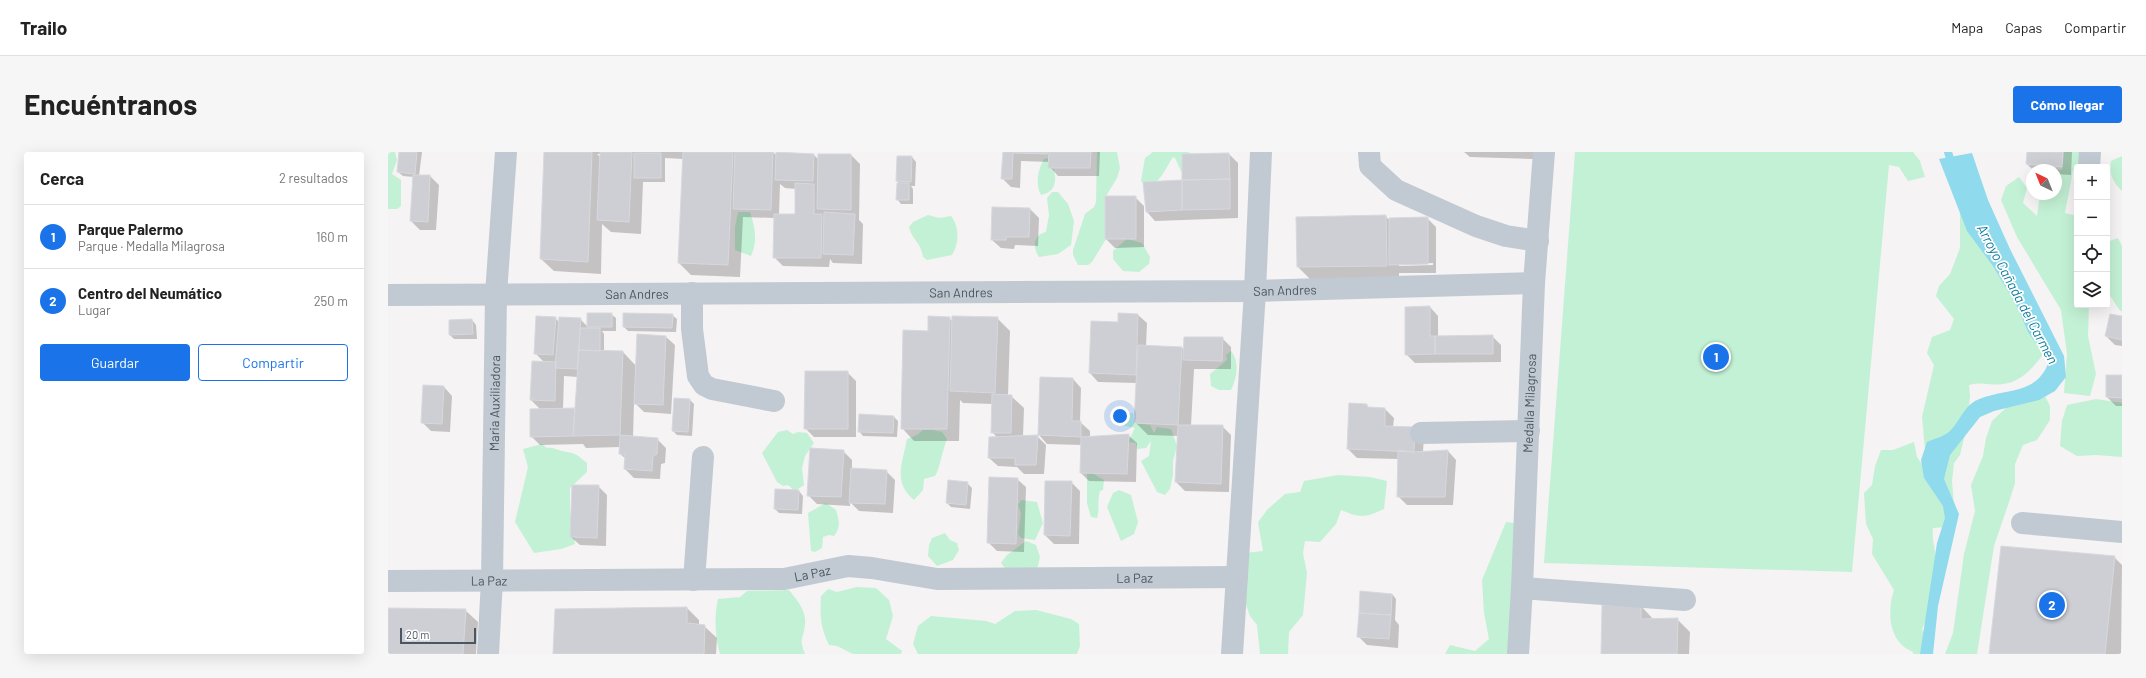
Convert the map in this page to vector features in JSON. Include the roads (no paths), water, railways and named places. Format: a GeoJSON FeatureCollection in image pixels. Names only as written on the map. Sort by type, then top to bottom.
{"type":"FeatureCollection","features":[{"type":"Feature","properties":{"kind":"street","name":"Maria Auxiliadora"},"geometry":{"type":"LineString","coordinates":[[488,654],[492,580],[496,294],[506,152]]}},
{"type":"Feature","properties":{"kind":"street"},"geometry":{"type":"LineString","coordinates":[[1232,654],[1255,291],[1261,152]]}},
{"type":"Feature","properties":{"kind":"street"},"geometry":{"type":"LineString","coordinates":[[1368,152],[1370,166],[1396,190],[1476,226],[1506,236],[1538,241]]}},
{"type":"Feature","properties":{"kind":"street","name":"Medalla Milagrosa"},"geometry":{"type":"LineString","coordinates":[[1518,654],[1534,283],[1544,152]]}},
{"type":"Feature","properties":{"kind":"street"},"geometry":{"type":"LineString","coordinates":[[2089,164],[2090,152]]}},
{"type":"Feature","properties":{"kind":"street","name":"San Andres"},"geometry":{"type":"LineString","coordinates":[[388,295],[1255,291],[1534,283]]}},
{"type":"Feature","properties":{"kind":"street"},"geometry":{"type":"LineString","coordinates":[[692,293],[692,328],[698,376],[704,385],[712,389],[774,401]]}},
{"type":"Feature","properties":{"kind":"street"},"geometry":{"type":"LineString","coordinates":[[1421,433],[1528,431]]}},
{"type":"Feature","properties":{"kind":"street"},"geometry":{"type":"LineString","coordinates":[[694,580],[703,457]]}},
{"type":"Feature","properties":{"kind":"street"},"geometry":{"type":"LineString","coordinates":[[2022,523],[2122,532]]}},
{"type":"Feature","properties":{"kind":"street","name":"La Paz"},"geometry":{"type":"LineString","coordinates":[[388,581],[784,579],[848,566],[872,568],[937,579],[1237,577]]}},
{"type":"Feature","properties":{"kind":"street"},"geometry":{"type":"LineString","coordinates":[[1522,588],[1686,600]]}},
{"type":"Feature","properties":{"kind":"water"},"geometry":{"type":"Polygon","coordinates":[[[1972,153],[1988,200],[2010,249],[2064,356],[2066,377],[2055,391],[2039,400],[1994,411],[1980,417],[1950,455],[1944,479],[1959,514],[1938,606],[1933,654],[1920,654],[1937,543],[1945,518],[1943,506],[1924,478],[1921,460],[1927,442],[1949,432],[1967,408],[1975,401],[2028,386],[2044,372],[2049,361],[2028,332],[2017,306],[1993,266],[1967,231],[1939,159],[1972,153]]]}},
{"type":"Feature","properties":{"kind":"waterway","name":"Arroyo Cañada del Carmen"},"geometry":{"type":"LineString","coordinates":[[1948,152],[1953,168]]}},
{"type":"Feature","properties":{"kind":"place","name":"Parque Palermo"},"geometry":{"type":"Point","coordinates":[1716,357]}},
{"type":"Feature","properties":{"kind":"place","name":"Centro del Neumático"},"geometry":{"type":"Point","coordinates":[2052,605]}}]}
